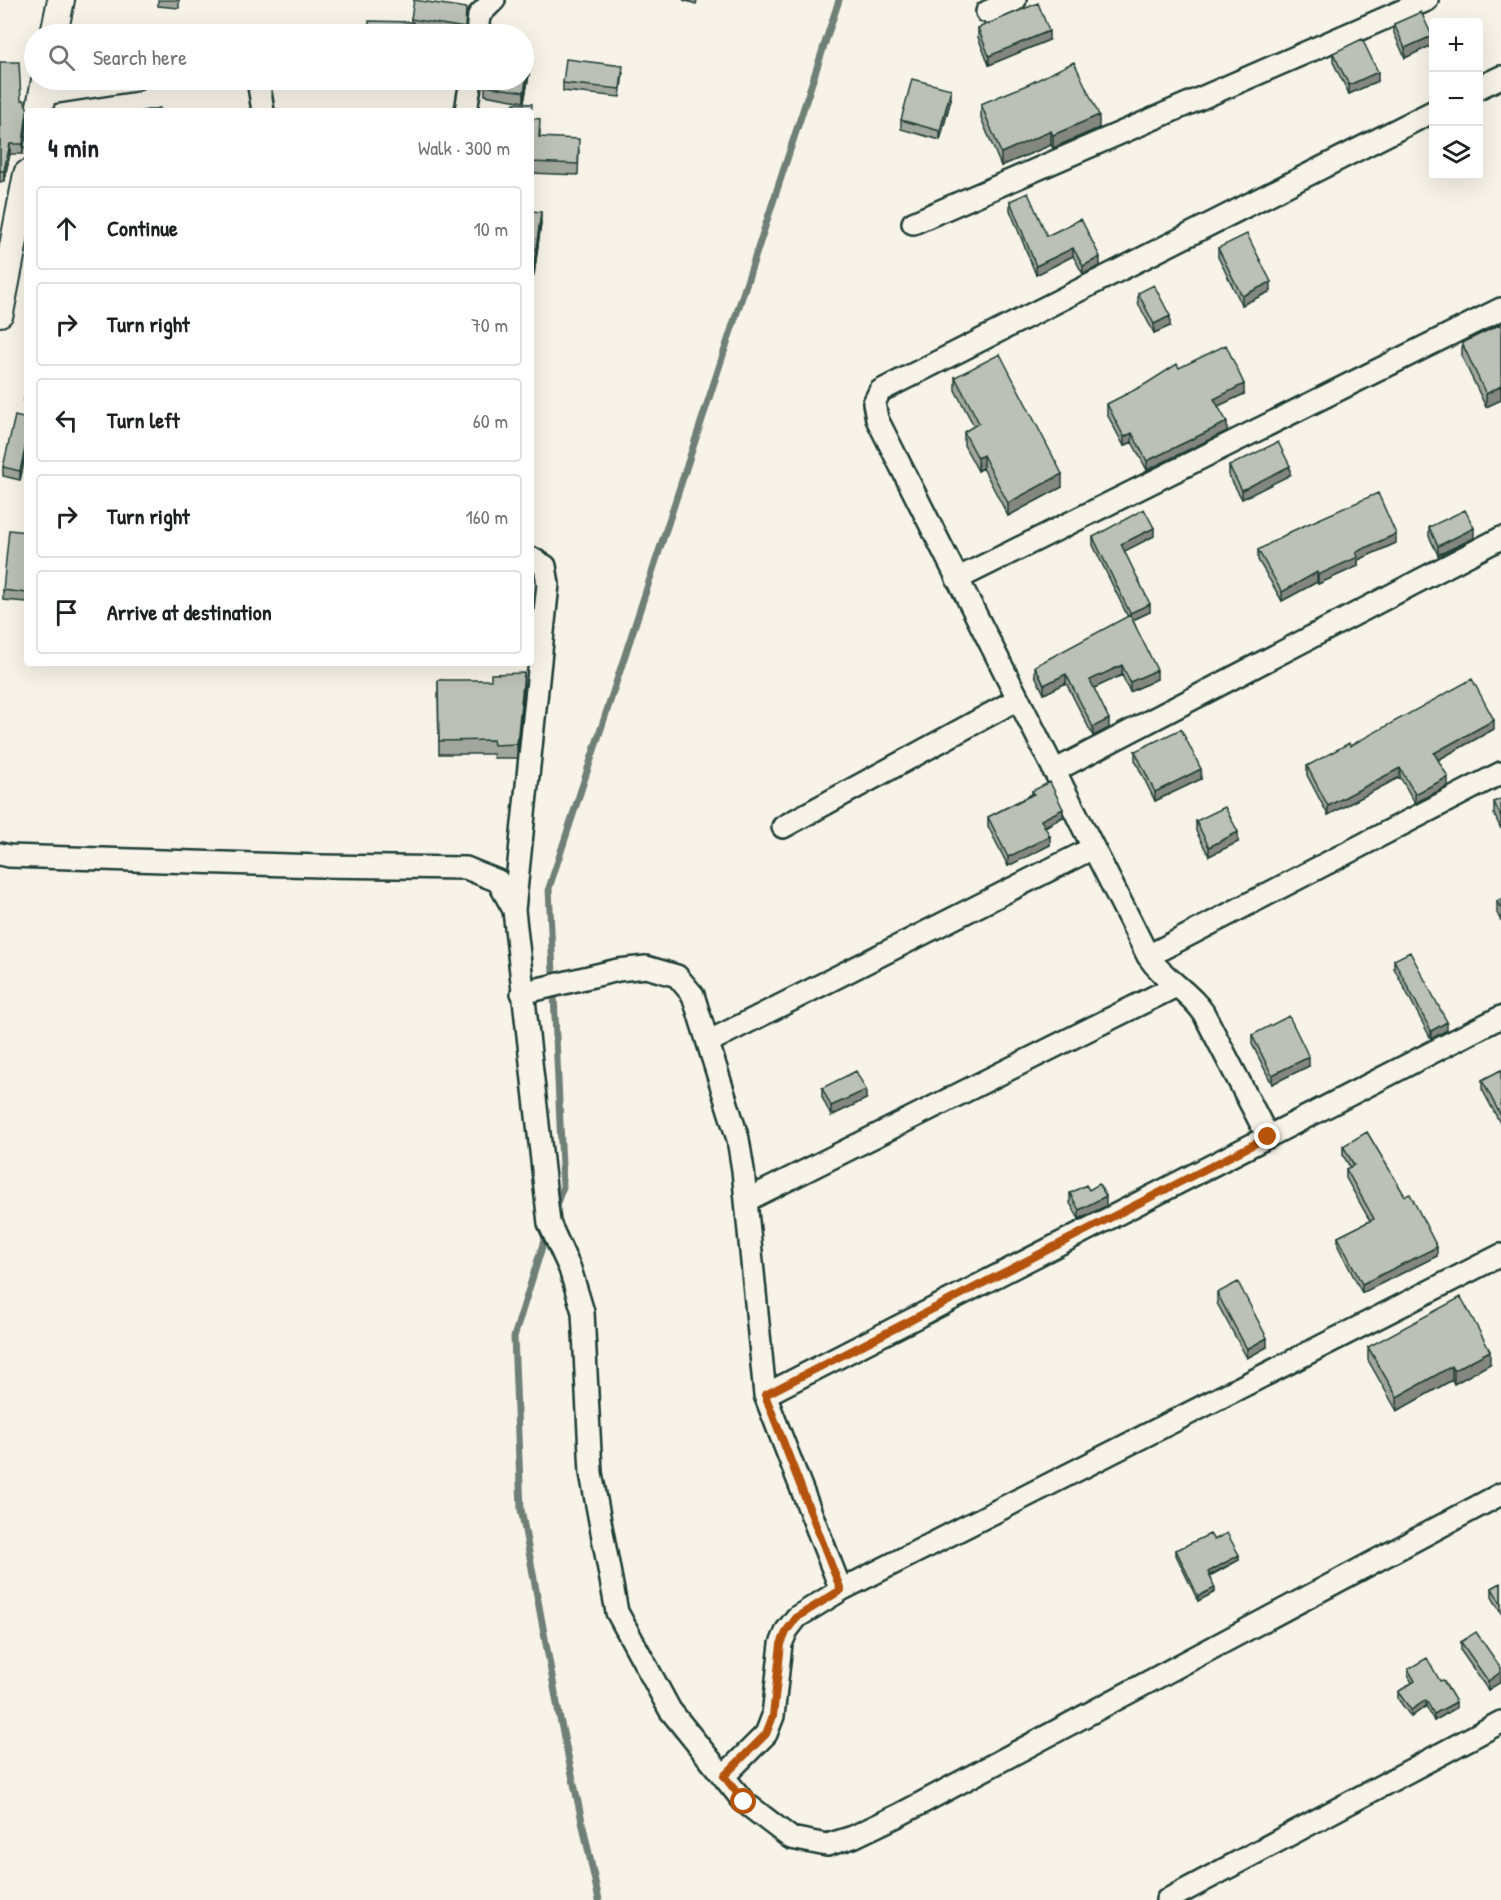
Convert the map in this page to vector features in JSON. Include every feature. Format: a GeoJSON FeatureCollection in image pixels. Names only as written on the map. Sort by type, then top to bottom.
{"type":"FeatureCollection","features":[{"type":"Feature","properties":{"kind":"street"},"geometry":{"type":"LineString","coordinates":[[56,24],[61,0]]}},
{"type":"Feature","properties":{"kind":"street"},"geometry":{"type":"LineString","coordinates":[[478,24],[479,15],[494,0]]}},
{"type":"Feature","properties":{"kind":"street"},"geometry":{"type":"LineString","coordinates":[[987,12],[1015,0]]}},
{"type":"Feature","properties":{"kind":"street"},"geometry":{"type":"LineString","coordinates":[[913,223],[1427,0]]}},
{"type":"Feature","properties":{"kind":"street"},"geometry":{"type":"LineString","coordinates":[[1483,86],[1501,77]]}},
{"type":"Feature","properties":{"kind":"street"},"geometry":{"type":"LineString","coordinates":[[42,95],[73,90]]}},
{"type":"Feature","properties":{"kind":"street"},"geometry":{"type":"LineString","coordinates":[[260,90],[263,108]]}},
{"type":"Feature","properties":{"kind":"street"},"geometry":{"type":"LineString","coordinates":[[466,108],[469,90]]}},
{"type":"Feature","properties":{"kind":"street"},"geometry":{"type":"LineString","coordinates":[[1268,1137],[1203,1012],[1194,999],[1157,970],[1148,956],[877,419],[874,403],[880,391],[1429,114]]}},
{"type":"Feature","properties":{"kind":"street"},"geometry":{"type":"LineString","coordinates":[[0,313],[24,189]]}},
{"type":"Feature","properties":{"kind":"street"},"geometry":{"type":"LineString","coordinates":[[957,579],[1501,309]]}},
{"type":"Feature","properties":{"kind":"street"},"geometry":{"type":"LineString","coordinates":[[1054,771],[1501,538]]}},
{"type":"Feature","properties":{"kind":"street"},"geometry":{"type":"LineString","coordinates":[[534,560],[545,566],[548,584],[514,910],[549,1223],[570,1269],[583,1312],[591,1473],[617,1612],[670,1710],[744,1802],[792,1838],[827,1845],[854,1837],[1501,1494]]}},
{"type":"Feature","properties":{"kind":"street"},"geometry":{"type":"LineString","coordinates":[[783,827],[1018,699]]}},
{"type":"Feature","properties":{"kind":"street"},"geometry":{"type":"LineString","coordinates":[[1148,956],[1501,773]]}},
{"type":"Feature","properties":{"kind":"street"},"geometry":{"type":"LineString","coordinates":[[708,1042],[1094,848]]}},
{"type":"Feature","properties":{"kind":"street"},"geometry":{"type":"LineString","coordinates":[[0,854],[308,866],[466,868],[498,881],[514,910]]}},
{"type":"Feature","properties":{"kind":"street"},"geometry":{"type":"LineString","coordinates":[[522,993],[618,970],[646,968],[677,976],[693,995],[738,1139],[747,1200],[765,1395],[841,1590]]}},
{"type":"Feature","properties":{"kind":"street"},"geometry":{"type":"LineString","coordinates":[[747,1200],[1176,986]]}},
{"type":"Feature","properties":{"kind":"street"},"geometry":{"type":"LineString","coordinates":[[765,1395],[1501,1017]]}},
{"type":"Feature","properties":{"kind":"street"},"geometry":{"type":"LineString","coordinates":[[724,1776],[766,1734],[773,1716],[781,1644],[787,1630],[797,1617],[841,1590],[1501,1255]]}},
{"type":"Feature","properties":{"kind":"street"},"geometry":{"type":"LineString","coordinates":[[1167,1900],[1501,1722]]}},
{"type":"Feature","properties":{"kind":"building"},"geometry":{"type":"Polygon","coordinates":[[[414,0],[466,8],[465,24],[441,24],[411,19],[414,0]]]}},
{"type":"Feature","properties":{"kind":"building"},"geometry":{"type":"Polygon","coordinates":[[[1038,3],[1049,31],[989,56],[978,28],[1038,3]]]}},
{"type":"Feature","properties":{"kind":"building"},"geometry":{"type":"Polygon","coordinates":[[[1421,12],[1429,29],[1429,37],[1405,48],[1394,24],[1421,12]]]}},
{"type":"Feature","properties":{"kind":"building"},"geometry":{"type":"Polygon","coordinates":[[[369,21],[413,22],[413,24],[369,24],[369,21]]]}},
{"type":"Feature","properties":{"kind":"building"},"geometry":{"type":"Polygon","coordinates":[[[1362,39],[1378,72],[1349,85],[1333,53],[1362,39]]]}},
{"type":"Feature","properties":{"kind":"building"},"geometry":{"type":"Polygon","coordinates":[[[566,59],[623,66],[620,89],[563,83],[566,59]]]}},
{"type":"Feature","properties":{"kind":"building"},"geometry":{"type":"Polygon","coordinates":[[[0,62],[19,62],[21,100],[24,100],[27,108],[24,108],[23,144],[10,144],[4,171],[0,171],[0,62]]]}},
{"type":"Feature","properties":{"kind":"building"},"geometry":{"type":"Polygon","coordinates":[[[1074,62],[1099,115],[1053,135],[1051,131],[1001,153],[981,104],[1074,62]]]}},
{"type":"Feature","properties":{"kind":"building"},"geometry":{"type":"Polygon","coordinates":[[[912,79],[951,89],[940,131],[901,120],[912,79]]]}},
{"type":"Feature","properties":{"kind":"building"},"geometry":{"type":"Polygon","coordinates":[[[514,103],[532,104],[532,108],[513,108],[514,103]]]}},
{"type":"Feature","properties":{"kind":"building"},"geometry":{"type":"Polygon","coordinates":[[[534,118],[540,119],[539,137],[579,139],[578,164],[534,162],[534,118]]]}},
{"type":"Feature","properties":{"kind":"building"},"geometry":{"type":"Polygon","coordinates":[[[1028,193],[1047,236],[1081,219],[1100,257],[1083,266],[1073,248],[1036,266],[1010,201],[1028,193]]]}},
{"type":"Feature","properties":{"kind":"building"},"geometry":{"type":"Polygon","coordinates":[[[534,211],[541,212],[534,264],[534,211]]]}},
{"type":"Feature","properties":{"kind":"building"},"geometry":{"type":"Polygon","coordinates":[[[1247,234],[1271,282],[1242,296],[1218,248],[1247,234]]]}},
{"type":"Feature","properties":{"kind":"building"},"geometry":{"type":"Polygon","coordinates":[[[1154,285],[1170,316],[1154,324],[1138,293],[1154,285]]]}},
{"type":"Feature","properties":{"kind":"building"},"geometry":{"type":"Polygon","coordinates":[[[1501,324],[1501,386],[1486,394],[1462,343],[1501,324]]]}},
{"type":"Feature","properties":{"kind":"building"},"geometry":{"type":"Polygon","coordinates":[[[1226,345],[1244,384],[1214,399],[1227,422],[1147,461],[1132,433],[1124,437],[1107,404],[1144,385],[1177,364],[1179,368],[1226,345]]]}},
{"type":"Feature","properties":{"kind":"building"},"geometry":{"type":"Polygon","coordinates":[[[1000,354],[1062,474],[1008,503],[983,455],[978,458],[964,432],[979,423],[955,377],[1000,354]]]}},
{"type":"Feature","properties":{"kind":"building"},"geometry":{"type":"Polygon","coordinates":[[[15,416],[24,418],[24,453],[20,471],[3,467],[15,416]]]}},
{"type":"Feature","properties":{"kind":"building"},"geometry":{"type":"Polygon","coordinates":[[[1278,442],[1290,466],[1242,490],[1229,466],[1278,442]]]}},
{"type":"Feature","properties":{"kind":"building"},"geometry":{"type":"Polygon","coordinates":[[[1378,493],[1396,534],[1356,552],[1358,557],[1318,575],[1317,572],[1282,592],[1258,550],[1292,531],[1378,493]]]}},
{"type":"Feature","properties":{"kind":"building"},"geometry":{"type":"Polygon","coordinates":[[[1144,509],[1154,528],[1121,544],[1150,604],[1130,613],[1093,537],[1144,509]]]}},
{"type":"Feature","properties":{"kind":"building"},"geometry":{"type":"Polygon","coordinates":[[[1465,510],[1474,528],[1438,546],[1429,527],[1465,510]]]}},
{"type":"Feature","properties":{"kind":"building"},"geometry":{"type":"Polygon","coordinates":[[[9,530],[24,532],[24,593],[3,590],[9,530]]]}},
{"type":"Feature","properties":{"kind":"building"},"geometry":{"type":"Polygon","coordinates":[[[1130,615],[1157,670],[1130,682],[1122,665],[1090,680],[1109,719],[1093,727],[1066,674],[1044,685],[1035,666],[1130,615]]]}},
{"type":"Feature","properties":{"kind":"building"},"geometry":{"type":"Polygon","coordinates":[[[524,673],[517,744],[494,745],[493,740],[439,741],[438,680],[491,680],[491,674],[524,673]]]}},
{"type":"Feature","properties":{"kind":"building"},"geometry":{"type":"Polygon","coordinates":[[[1472,679],[1494,720],[1434,753],[1448,777],[1415,794],[1400,768],[1328,806],[1307,766],[1349,743],[1350,746],[1472,679]]]}},
{"type":"Feature","properties":{"kind":"building"},"geometry":{"type":"Polygon","coordinates":[[[1181,729],[1201,769],[1155,792],[1135,751],[1181,729]]]}},
{"type":"Feature","properties":{"kind":"building"},"geometry":{"type":"Polygon","coordinates":[[[1050,782],[1063,809],[1041,820],[1050,836],[1008,857],[988,817],[1034,794],[1032,791],[1050,782]]]}},
{"type":"Feature","properties":{"kind":"building"},"geometry":{"type":"Polygon","coordinates":[[[1501,799],[1501,817],[1494,802],[1501,799]]]}},
{"type":"Feature","properties":{"kind":"building"},"geometry":{"type":"Polygon","coordinates":[[[1225,807],[1238,832],[1209,847],[1196,821],[1225,807]]]}},
{"type":"Feature","properties":{"kind":"building"},"geometry":{"type":"Polygon","coordinates":[[[1410,952],[1447,1022],[1431,1031],[1394,960],[1410,952]]]}},
{"type":"Feature","properties":{"kind":"building"},"geometry":{"type":"Polygon","coordinates":[[[1289,1016],[1309,1057],[1272,1075],[1252,1035],[1289,1016]]]}},
{"type":"Feature","properties":{"kind":"building"},"geometry":{"type":"Polygon","coordinates":[[[1501,1070],[1501,1116],[1482,1080],[1501,1070]]]}},
{"type":"Feature","properties":{"kind":"building"},"geometry":{"type":"Polygon","coordinates":[[[856,1071],[866,1090],[831,1106],[822,1088],[856,1071]]]}},
{"type":"Feature","properties":{"kind":"building"},"geometry":{"type":"Polygon","coordinates":[[[1367,1132],[1405,1196],[1410,1194],[1437,1247],[1362,1284],[1338,1237],[1374,1219],[1346,1169],[1354,1165],[1343,1146],[1367,1132]]]}},
{"type":"Feature","properties":{"kind":"building"},"geometry":{"type":"Polygon","coordinates":[[[1099,1184],[1106,1196],[1079,1210],[1070,1193],[1086,1185],[1089,1190],[1099,1184]]]}},
{"type":"Feature","properties":{"kind":"building"},"geometry":{"type":"Polygon","coordinates":[[[1238,1282],[1267,1338],[1247,1349],[1217,1293],[1238,1282]]]}},
{"type":"Feature","properties":{"kind":"building"},"geometry":{"type":"Polygon","coordinates":[[[1461,1297],[1490,1351],[1454,1370],[1452,1366],[1397,1397],[1368,1347],[1461,1297]]]}},
{"type":"Feature","properties":{"kind":"building"},"geometry":{"type":"Polygon","coordinates":[[[1227,1533],[1239,1555],[1208,1572],[1215,1588],[1198,1596],[1176,1550],[1210,1534],[1214,1540],[1227,1533]]]}},
{"type":"Feature","properties":{"kind":"building"},"geometry":{"type":"Polygon","coordinates":[[[1501,1583],[1501,1604],[1492,1588],[1501,1583]]]}},
{"type":"Feature","properties":{"kind":"building"},"geometry":{"type":"Polygon","coordinates":[[[1476,1632],[1501,1668],[1501,1672],[1488,1681],[1461,1642],[1476,1632]]]}},
{"type":"Feature","properties":{"kind":"building"},"geometry":{"type":"Polygon","coordinates":[[[1427,1658],[1440,1681],[1443,1680],[1456,1702],[1434,1714],[1426,1700],[1411,1710],[1398,1692],[1415,1681],[1408,1669],[1427,1658]]]}},
{"type":"Feature","properties":{"kind":"waterway"},"geometry":{"type":"LineString","coordinates":[[554,1210],[563,1187],[549,888],[839,0]]}},
{"type":"Feature","properties":{"kind":"waterway"},"geometry":{"type":"LineString","coordinates":[[547,1231],[514,1337],[521,1509],[559,1714],[599,1900]]}},
{"type":"Feature","properties":{"kind":"route"},"geometry":{"type":"LineString","coordinates":[[744,1802],[724,1776],[766,1734],[773,1716],[781,1644],[787,1630],[797,1617],[841,1590],[765,1395],[1268,1137]]}}]}
